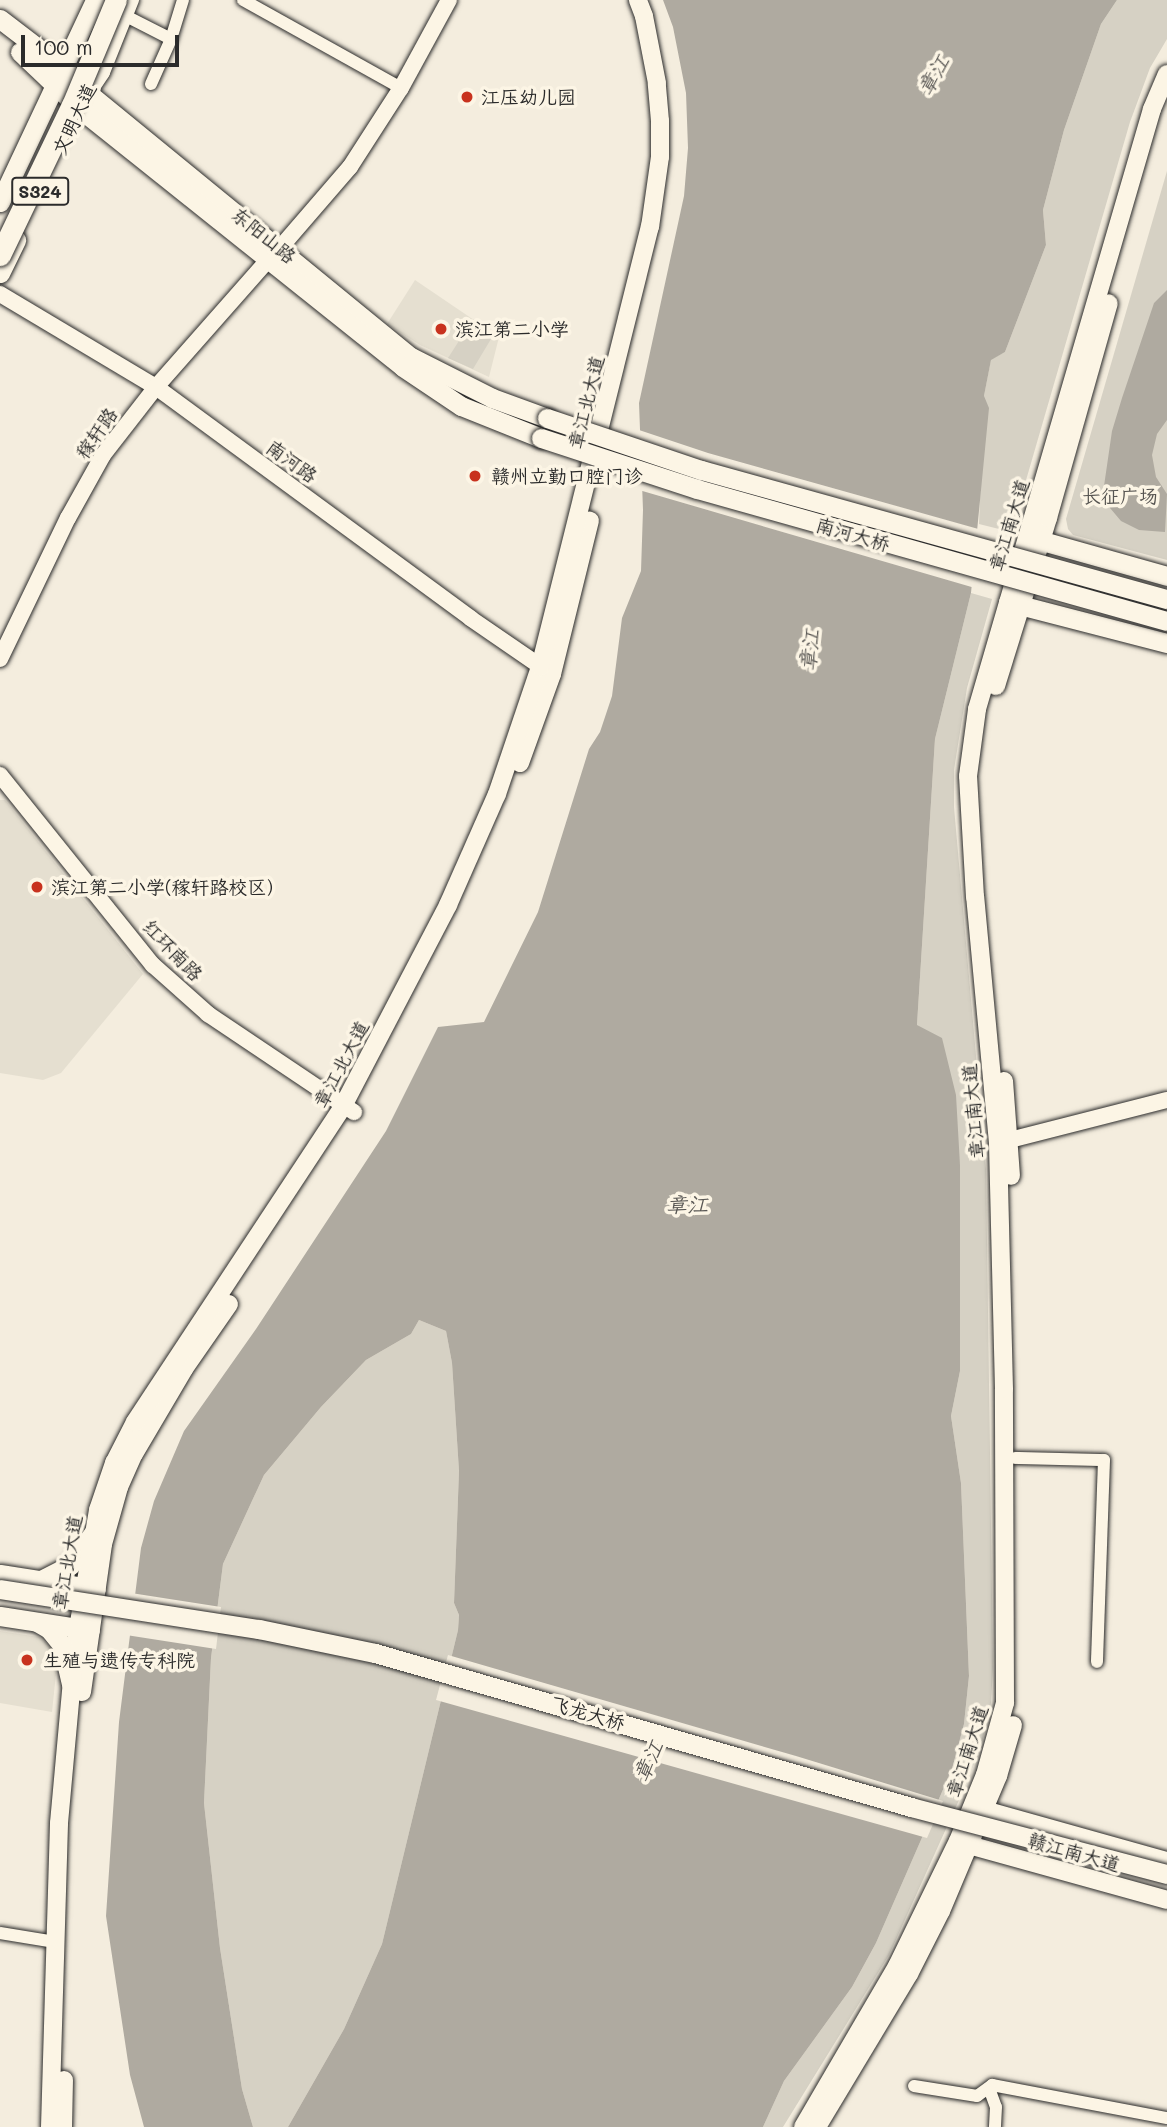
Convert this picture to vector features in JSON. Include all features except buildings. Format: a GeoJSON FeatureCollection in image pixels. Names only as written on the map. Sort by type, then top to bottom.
{"type":"FeatureCollection","features":[{"type":"Feature","properties":{"kind":"highway"},"geometry":{"type":"LineString","coordinates":[[0,226],[61,101],[120,5]]}},
{"type":"Feature","properties":{"kind":"highway"},"geometry":{"type":"LineString","coordinates":[[0,255],[120,5]]}},
{"type":"Feature","properties":{"kind":"main road","name":"文明大道"},"geometry":{"type":"LineString","coordinates":[[0,202],[95,0]]}},
{"type":"Feature","properties":{"kind":"main road","name":"章江北大道"},"geometry":{"type":"LineString","coordinates":[[546,671],[650,227],[660,157],[657,83],[644,16],[638,0]]}},
{"type":"Feature","properties":{"kind":"main road","name":"章江北大道"},"geometry":{"type":"LineString","coordinates":[[90,1588],[112,1506],[134,1454],[184,1369],[349,1109],[448,905],[497,794],[546,671],[647,284],[668,159],[666,82],[646,0]]}},
{"type":"Feature","properties":{"kind":"main road","name":"文明大道"},"geometry":{"type":"LineString","coordinates":[[0,273],[84,101],[120,5]]}},
{"type":"Feature","properties":{"kind":"main road","name":"东阳山路"},"geometry":{"type":"LineString","coordinates":[[0,19],[84,101],[274,254],[411,357],[492,398],[547,418]]}},
{"type":"Feature","properties":{"kind":"main road","name":"东阳山路"},"geometry":{"type":"LineString","coordinates":[[0,36],[61,76]]}},
{"type":"Feature","properties":{"kind":"main road","name":"章江南大道"},"geometry":{"type":"LineString","coordinates":[[1014,603],[1028,537],[1152,108],[1167,74]]}},
{"type":"Feature","properties":{"kind":"main road","name":"章江南大道"},"geometry":{"type":"LineString","coordinates":[[817,2127],[909,1974],[984,1810],[1007,1749],[1016,1706],[1019,1659],[1015,1458],[1004,1142],[974,884],[968,776],[977,709],[1014,603],[1167,101]]}},
{"type":"Feature","properties":{"kind":"main road","name":"东阳山路"},"geometry":{"type":"LineString","coordinates":[[274,254],[404,367],[461,406],[541,438]]}},
{"type":"Feature","properties":{"kind":"main road","name":"南河大桥"},"geometry":{"type":"LineString","coordinates":[[547,418],[701,470],[1167,599]]}},
{"type":"Feature","properties":{"kind":"main road","name":"南河大桥"},"geometry":{"type":"LineString","coordinates":[[541,438],[697,489],[987,573],[1167,621]]}},
{"type":"Feature","properties":{"kind":"main road"},"geometry":{"type":"LineString","coordinates":[[1028,537],[1167,576]]}},
{"type":"Feature","properties":{"kind":"main road"},"geometry":{"type":"LineString","coordinates":[[1014,603],[1167,643]]}},
{"type":"Feature","properties":{"kind":"main road","name":"章江北大道"},"geometry":{"type":"LineString","coordinates":[[63,2127],[70,1824],[93,1533],[114,1463],[135,1422],[349,1109]]}},
{"type":"Feature","properties":{"kind":"main road","name":"章江南大道"},"geometry":{"type":"LineString","coordinates":[[803,2127],[897,1966],[958,1841],[985,1775],[1001,1724],[1007,1660],[1004,1142]]}},
{"type":"Feature","properties":{"kind":"main road"},"geometry":{"type":"LineString","coordinates":[[38,1580],[71,1566],[93,1533]]}},
{"type":"Feature","properties":{"kind":"main road"},"geometry":{"type":"LineString","coordinates":[[0,1574],[90,1588]]}},
{"type":"Feature","properties":{"kind":"main road","name":"飞龙大桥"},"geometry":{"type":"LineString","coordinates":[[0,1589],[259,1629],[375,1653],[911,1807],[1167,1874]]}},
{"type":"Feature","properties":{"kind":"main road","name":"飞龙大桥"},"geometry":{"type":"LineString","coordinates":[[0,1601],[257,1641],[351,1660],[907,1819],[1167,1886]]}},
{"type":"Feature","properties":{"kind":"main road"},"geometry":{"type":"LineString","coordinates":[[0,1616],[84,1629]]}},
{"type":"Feature","properties":{"kind":"main road"},"geometry":{"type":"LineString","coordinates":[[36,1622],[49,1629],[62,1645],[71,1684]]}},
{"type":"Feature","properties":{"kind":"main road","name":"章江北大道"},"geometry":{"type":"LineString","coordinates":[[50,2127],[59,1823],[71,1684],[84,1629]]}},
{"type":"Feature","properties":{"kind":"main road"},"geometry":{"type":"LineString","coordinates":[[984,1810],[1167,1861]]}},
{"type":"Feature","properties":{"kind":"main road","name":"赣江南大道"},"geometry":{"type":"LineString","coordinates":[[969,1845],[1167,1900]]}},
{"type":"Feature","properties":{"kind":"street"},"geometry":{"type":"LineString","coordinates":[[151,84],[171,39],[183,0]]}},
{"type":"Feature","properties":{"kind":"street"},"geometry":{"type":"LineString","coordinates":[[243,0],[401,88]]}},
{"type":"Feature","properties":{"kind":"street","name":"稼轩路"},"geometry":{"type":"LineString","coordinates":[[0,659],[68,518],[103,455],[156,387],[350,167],[401,88],[449,0]]}},
{"type":"Feature","properties":{"kind":"street"},"geometry":{"type":"LineString","coordinates":[[120,5],[171,39]]}},
{"type":"Feature","properties":{"kind":"street","name":"南河路"},"geometry":{"type":"LineString","coordinates":[[0,294],[156,387],[546,671]]}},
{"type":"Feature","properties":{"kind":"street","name":"红环南路"},"geometry":{"type":"LineString","coordinates":[[0,775],[153,965],[208,1014],[349,1109]]}},
{"type":"Feature","properties":{"kind":"street"},"geometry":{"type":"LineString","coordinates":[[1004,1142],[1167,1100]]}},
{"type":"Feature","properties":{"kind":"street"},"geometry":{"type":"LineString","coordinates":[[1015,1458],[1104,1460],[1097,1662]]}},
{"type":"Feature","properties":{"kind":"street"},"geometry":{"type":"LineString","coordinates":[[0,1933],[55,1942]]}},
{"type":"Feature","properties":{"kind":"street"},"geometry":{"type":"LineString","coordinates":[[914,2085],[977,2096],[992,2085],[1167,2118]]}},
{"type":"Feature","properties":{"kind":"street"},"geometry":{"type":"LineString","coordinates":[[989,2088],[996,2107],[995,2127]]}},
{"type":"Feature","properties":{"kind":"shaded area","name":"滨江第二小学"},"geometry":{"type":"Polygon","coordinates":[[[415,280],[499,337],[489,377],[420,345],[387,324],[415,280]]]}},
{"type":"Feature","properties":{"kind":"shaded area","name":"滨江第二小学(稼轩路校区）"},"geometry":{"type":"Polygon","coordinates":[[[0,800],[5,800],[143,974],[61,1073],[43,1080],[0,1073],[0,800]]]}},
{"type":"Feature","properties":{"kind":"shaded area","name":"生殖与遗传专科院"},"geometry":{"type":"Polygon","coordinates":[[[0,1631],[39,1637],[52,1648],[56,1673],[52,1712],[0,1703],[0,1631]]]}},
{"type":"Feature","properties":{"kind":"green space"},"geometry":{"type":"Polygon","coordinates":[[[1117,0],[1167,0],[1167,39],[1150,68],[1130,122],[1011,532],[979,524],[984,396],[991,359],[1005,352],[1046,245],[1043,210],[1064,130],[1101,24],[1117,0]]]}},
{"type":"Feature","properties":{"kind":"green space","name":"长征广场"},"geometry":{"type":"Polygon","coordinates":[[[1167,171],[1167,560],[1073,535],[1068,529],[1066,519],[1167,171]]]}},
{"type":"Feature","properties":{"kind":"green space"},"geometry":{"type":"Polygon","coordinates":[[[473,319],[494,334],[473,369],[448,358],[473,319]]]}},
{"type":"Feature","properties":{"kind":"green space"},"geometry":{"type":"Polygon","coordinates":[[[971,593],[992,599],[967,688],[954,770],[954,807],[986,1169],[993,1667],[991,1703],[982,1743],[964,1789],[889,1955],[783,2127],[763,2127],[784,2081],[852,1987],[876,1943],[952,1769],[964,1724],[969,1676],[961,1483],[951,1416],[960,1371],[960,1165],[917,1025],[935,739],[971,593]]]}},
{"type":"Feature","properties":{"kind":"green space"},"geometry":{"type":"Polygon","coordinates":[[[419,1320],[446,1331],[452,1363],[459,1471],[454,1603],[459,1615],[458,1630],[382,1944],[344,2029],[288,2127],[253,2127],[242,2089],[220,1948],[204,1803],[211,1658],[223,1564],[264,1475],[321,1407],[366,1360],[411,1334],[419,1320]]]}},
{"type":"Feature","properties":{"kind":"water","name":"章江"},"geometry":{"type":"Polygon","coordinates":[[[663,0],[1117,0],[1101,24],[1064,130],[1043,210],[1046,245],[1005,352],[991,360],[984,396],[989,408],[971,593],[935,739],[917,1025],[942,1038],[956,1095],[960,1165],[960,1371],[951,1416],[961,1483],[969,1676],[964,1724],[952,1769],[876,1943],[852,1987],[784,2081],[763,2127],[288,2127],[344,2029],[382,1944],[458,1630],[459,1615],[454,1603],[459,1471],[452,1363],[446,1331],[419,1320],[411,1334],[366,1360],[321,1407],[264,1475],[223,1564],[211,1658],[204,1803],[220,1948],[242,2089],[253,2127],[144,2127],[130,2075],[106,1916],[119,1722],[141,1548],[154,1501],[184,1431],[256,1329],[386,1131],[438,1027],[484,1022],[538,912],[589,749],[600,732],[612,696],[622,618],[641,571],[643,510],[639,403],[684,196],[688,148],[686,93],[673,27],[663,0]]]}},
{"type":"Feature","properties":{"kind":"water"},"geometry":{"type":"Polygon","coordinates":[[[1167,290],[1167,420],[1157,434],[1152,455],[1156,477],[1167,494],[1165,532],[1139,530],[1121,521],[1110,508],[1104,486],[1112,431],[1122,398],[1154,303],[1167,290]]]}},
{"type":"Feature","properties":{"kind":"pier"},"geometry":{"type":"Polygon","coordinates":[[[636,429],[708,453],[982,530],[975,588],[639,490],[636,429]]]}},
{"type":"Feature","properties":{"kind":"pier"},"geometry":{"type":"Polygon","coordinates":[[[131,1593],[221,1607],[216,1649],[126,1635],[131,1593]]]}},
{"type":"Feature","properties":{"kind":"pier"},"geometry":{"type":"Polygon","coordinates":[[[448,1655],[943,1801],[927,1838],[436,1700],[448,1655]]]}},
{"type":"Feature","properties":{"kind":"place","name":"江压幼儿园"},"geometry":{"type":"Point","coordinates":[467,97]}},
{"type":"Feature","properties":{"kind":"place","name":"滨江第二小学"},"geometry":{"type":"Point","coordinates":[441,329]}},
{"type":"Feature","properties":{"kind":"place","name":"赣州立勤口腔门诊"},"geometry":{"type":"Point","coordinates":[475,476]}},
{"type":"Feature","properties":{"kind":"place","name":"滨江第二小学(稼轩路校区）"},"geometry":{"type":"Point","coordinates":[37,887]}},
{"type":"Feature","properties":{"kind":"place","name":"生殖与遗传专科院"},"geometry":{"type":"Point","coordinates":[27,1660]}}]}
